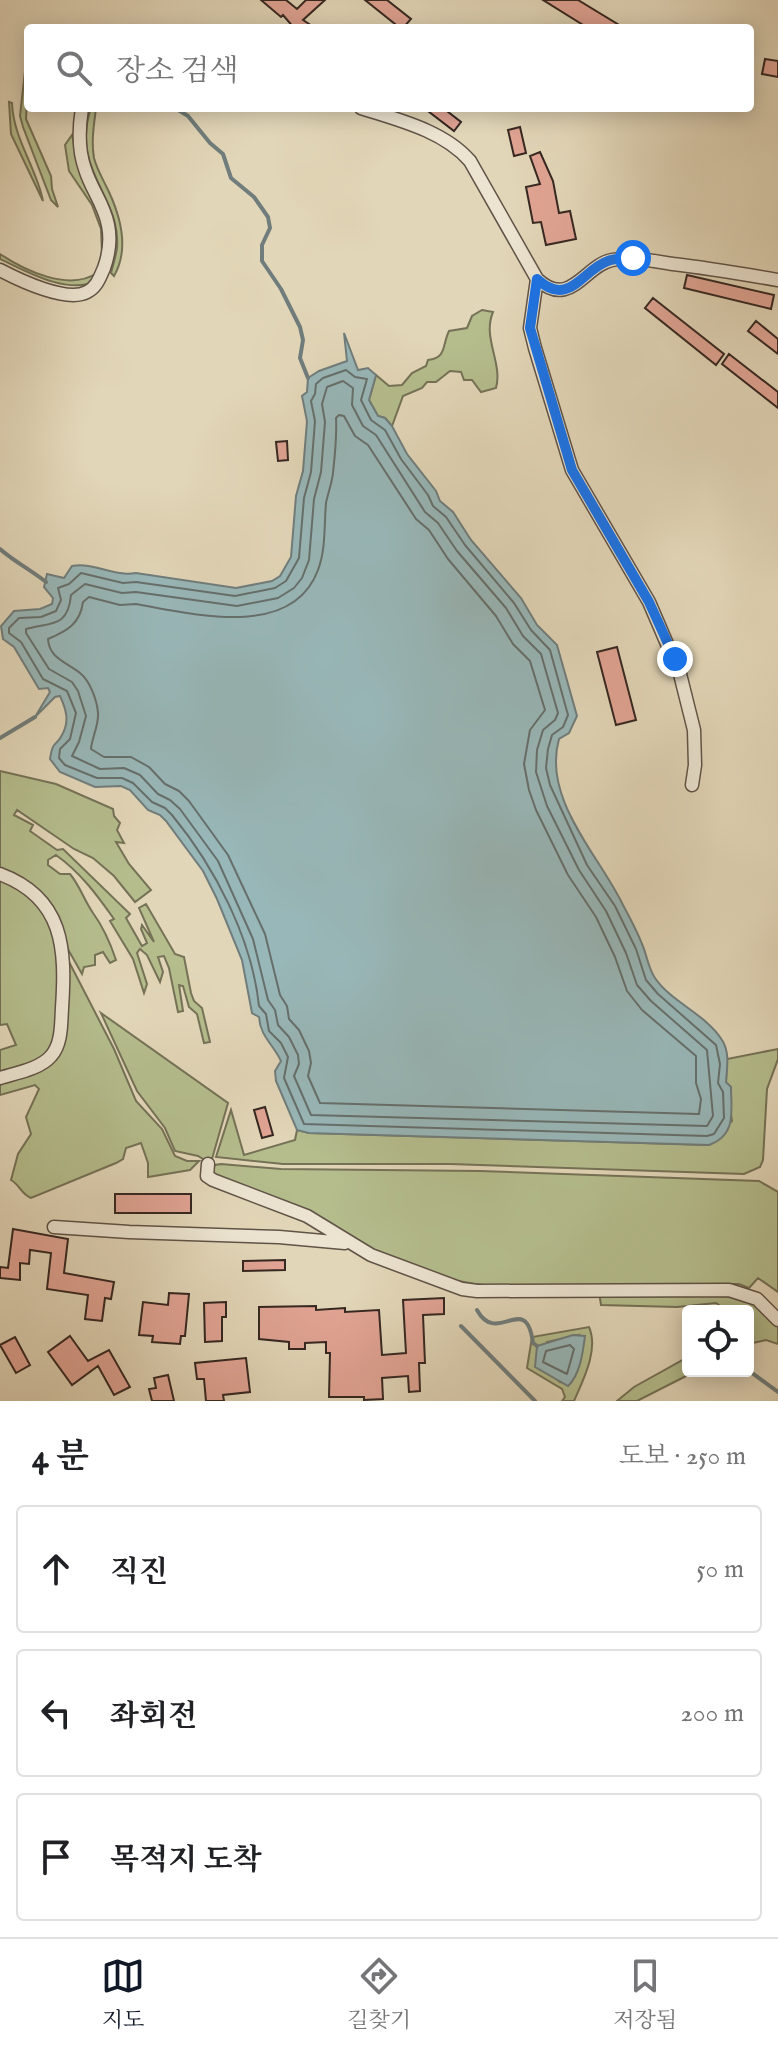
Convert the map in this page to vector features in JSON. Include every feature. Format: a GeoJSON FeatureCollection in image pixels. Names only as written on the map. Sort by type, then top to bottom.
{"type":"FeatureCollection","features":[{"type":"Feature","properties":{"kind":"street"},"geometry":{"type":"LineString","coordinates":[[0,270],[52,291],[76,295],[88,292],[98,282],[107,259],[109,228],[103,203],[85,170],[82,112]]}},
{"type":"Feature","properties":{"kind":"street"},"geometry":{"type":"LineString","coordinates":[[372,112],[419,129],[458,148],[477,173],[537,279],[547,288],[560,289],[580,283],[608,260],[633,258],[778,280]]}},
{"type":"Feature","properties":{"kind":"street"},"geometry":{"type":"LineString","coordinates":[[537,279],[530,328],[572,470],[582,492],[633,572],[667,638],[685,690],[694,730],[692,785]]}},
{"type":"Feature","properties":{"kind":"street"},"geometry":{"type":"LineString","coordinates":[[0,874],[24,885],[45,904],[63,952],[64,972],[60,1038],[56,1049],[44,1063],[0,1078]]}},
{"type":"Feature","properties":{"kind":"street"},"geometry":{"type":"LineString","coordinates":[[208,1164],[207,1176],[213,1180],[307,1216],[351,1245]]}},
{"type":"Feature","properties":{"kind":"street"},"geometry":{"type":"LineString","coordinates":[[54,1227],[337,1241],[450,1285],[477,1291],[729,1290],[757,1299],[778,1320]]}},
{"type":"Feature","properties":{"kind":"green space"},"geometry":{"type":"Polygon","coordinates":[[[24,80],[24,112],[51,176],[58,207],[51,200],[20,116],[24,80]]]}},
{"type":"Feature","properties":{"kind":"green space"},"geometry":{"type":"Polygon","coordinates":[[[9,102],[12,103],[16,129],[43,201],[11,134],[9,102]]]}},
{"type":"Feature","properties":{"kind":"green space"},"geometry":{"type":"Polygon","coordinates":[[[90,112],[96,112],[94,158],[113,202],[122,234],[121,256],[114,276],[111,273],[117,248],[116,229],[91,166],[86,130],[90,112]]]}},
{"type":"Feature","properties":{"kind":"green space"},"geometry":{"type":"Polygon","coordinates":[[[72,135],[80,171],[102,209],[107,244],[94,282],[83,285],[46,280],[0,259],[0,254],[34,272],[60,280],[86,278],[97,273],[102,253],[101,229],[92,205],[69,171],[65,145],[72,135]]]}},
{"type":"Feature","properties":{"kind":"green space"},"geometry":{"type":"Polygon","coordinates":[[[482,310],[493,312],[490,331],[497,369],[496,388],[481,392],[472,380],[464,380],[461,372],[450,371],[436,382],[427,382],[422,388],[403,396],[392,426],[385,418],[378,416],[369,400],[376,375],[389,386],[402,385],[412,373],[426,366],[428,360],[441,354],[449,331],[467,328],[472,316],[482,310]]]}},
{"type":"Feature","properties":{"kind":"green space"},"geometry":{"type":"Polygon","coordinates":[[[0,771],[56,784],[113,809],[120,823],[117,830],[124,843],[116,842],[129,864],[151,890],[135,902],[114,876],[93,858],[74,849],[17,810],[14,815],[33,825],[30,831],[57,850],[63,849],[130,914],[126,918],[142,946],[147,943],[142,925],[154,942],[139,908],[146,904],[175,954],[184,957],[191,993],[202,1008],[210,1042],[204,1043],[197,1014],[189,1007],[183,986],[179,985],[183,1011],[178,1012],[164,956],[158,957],[163,972],[160,982],[147,955],[140,949],[137,953],[147,984],[144,993],[133,959],[110,921],[114,919],[88,885],[65,862],[56,855],[48,860],[48,865],[60,874],[70,874],[104,930],[116,960],[110,963],[103,952],[95,955],[95,965],[84,967],[82,974],[61,937],[50,909],[0,871],[0,771]]]}},
{"type":"Feature","properties":{"kind":"green space"},"geometry":{"type":"Polygon","coordinates":[[[0,878],[27,894],[46,916],[56,942],[61,987],[53,1047],[40,1061],[0,1075],[0,1050],[16,1045],[7,1024],[0,1025],[0,878]]]}},
{"type":"Feature","properties":{"kind":"green space"},"geometry":{"type":"Polygon","coordinates":[[[67,958],[114,1049],[136,1101],[162,1129],[175,1156],[187,1161],[199,1161],[190,1170],[148,1177],[148,1163],[141,1143],[126,1148],[123,1159],[116,1163],[31,1198],[11,1180],[18,1154],[31,1134],[26,1117],[39,1089],[35,1085],[0,1095],[0,1080],[49,1064],[67,958]]]}},
{"type":"Feature","properties":{"kind":"green space"},"geometry":{"type":"Polygon","coordinates":[[[101,1013],[228,1103],[212,1159],[208,1162],[198,1156],[175,1151],[165,1128],[137,1091],[101,1013]]]}},
{"type":"Feature","properties":{"kind":"green space"},"geometry":{"type":"Polygon","coordinates":[[[778,1049],[778,1059],[767,1089],[763,1160],[760,1167],[744,1174],[450,1164],[283,1164],[216,1157],[231,1110],[244,1155],[295,1140],[297,1130],[309,1133],[709,1145],[732,1121],[726,1082],[727,1059],[778,1049]]]}},
{"type":"Feature","properties":{"kind":"green space"},"geometry":{"type":"Polygon","coordinates":[[[215,1165],[281,1169],[480,1171],[759,1181],[778,1192],[778,1292],[758,1278],[749,1288],[739,1284],[495,1286],[450,1279],[386,1257],[213,1174],[215,1165]]]}},
{"type":"Feature","properties":{"kind":"green space"},"geometry":{"type":"Polygon","coordinates":[[[599,1292],[747,1297],[778,1324],[778,1344],[766,1340],[754,1343],[754,1305],[601,1305],[599,1292]]]}},
{"type":"Feature","properties":{"kind":"green space"},"geometry":{"type":"Polygon","coordinates":[[[589,1327],[591,1355],[574,1401],[562,1401],[565,1397],[562,1389],[527,1368],[532,1337],[589,1327]],[[579,1335],[547,1342],[551,1374],[560,1382],[579,1335]]]}},
{"type":"Feature","properties":{"kind":"green space"},"geometry":{"type":"Polygon","coordinates":[[[682,1360],[684,1377],[637,1401],[617,1401],[634,1387],[682,1360]]]}},
{"type":"Feature","properties":{"kind":"water"},"geometry":{"type":"Polygon","coordinates":[[[344,333],[358,370],[368,368],[376,375],[369,400],[378,416],[385,418],[392,426],[407,454],[436,491],[440,501],[453,512],[471,540],[521,598],[537,625],[557,645],[577,716],[569,733],[559,739],[556,761],[558,783],[565,805],[631,920],[655,978],[722,1040],[727,1060],[726,1082],[731,1087],[731,1113],[728,1129],[718,1141],[709,1145],[309,1133],[297,1130],[276,1081],[275,1071],[281,1061],[264,1035],[259,1017],[252,1013],[242,960],[203,871],[166,821],[148,810],[130,790],[121,786],[95,787],[60,772],[50,759],[66,725],[64,706],[60,696],[55,697],[35,717],[50,692],[48,688],[39,689],[14,647],[3,639],[1,626],[14,611],[40,609],[52,604],[53,598],[44,587],[47,574],[64,578],[72,566],[236,588],[272,581],[280,576],[291,557],[296,496],[303,471],[307,421],[302,396],[307,392],[308,378],[347,361],[344,333]]]}},
{"type":"Feature","properties":{"kind":"water"},"geometry":{"type":"Polygon","coordinates":[[[573,1335],[585,1336],[578,1370],[568,1386],[535,1367],[537,1346],[573,1335]]]}},
{"type":"Feature","properties":{"kind":"building"},"geometry":{"type":"Polygon","coordinates":[[[261,0],[286,0],[297,9],[306,0],[325,0],[303,20],[309,24],[291,24],[283,15],[281,17],[261,0]]]}},
{"type":"Feature","properties":{"kind":"building"},"geometry":{"type":"Polygon","coordinates":[[[365,0],[387,0],[411,19],[407,24],[395,24],[365,0]]]}},
{"type":"Feature","properties":{"kind":"building"},"geometry":{"type":"Polygon","coordinates":[[[543,0],[578,0],[617,24],[582,24],[543,0]]]}},
{"type":"Feature","properties":{"kind":"building"},"geometry":{"type":"Polygon","coordinates":[[[765,59],[778,61],[778,77],[762,74],[765,59]]]}},
{"type":"Feature","properties":{"kind":"building"},"geometry":{"type":"Polygon","coordinates":[[[429,112],[448,112],[461,122],[454,131],[429,112]]]}},
{"type":"Feature","properties":{"kind":"building"},"geometry":{"type":"Polygon","coordinates":[[[520,127],[526,153],[514,156],[508,130],[520,127]]]}},
{"type":"Feature","properties":{"kind":"building"},"geometry":{"type":"Polygon","coordinates":[[[540,152],[553,181],[559,213],[570,211],[576,239],[546,245],[541,222],[533,223],[526,187],[540,184],[530,156],[540,152]]]}},
{"type":"Feature","properties":{"kind":"building"},"geometry":{"type":"Polygon","coordinates":[[[687,275],[774,295],[771,309],[684,288],[687,275]]]}},
{"type":"Feature","properties":{"kind":"building"},"geometry":{"type":"Polygon","coordinates":[[[653,298],[724,354],[716,365],[645,308],[653,298]]]}},
{"type":"Feature","properties":{"kind":"building"},"geometry":{"type":"Polygon","coordinates":[[[756,321],[778,339],[778,354],[748,331],[756,321]]]}},
{"type":"Feature","properties":{"kind":"building"},"geometry":{"type":"Polygon","coordinates":[[[729,354],[778,392],[778,408],[722,364],[729,354]]]}},
{"type":"Feature","properties":{"kind":"building"},"geometry":{"type":"Polygon","coordinates":[[[287,441],[288,460],[278,461],[276,442],[287,441]]]}},
{"type":"Feature","properties":{"kind":"building"},"geometry":{"type":"Polygon","coordinates":[[[617,647],[636,720],[616,725],[597,652],[617,647]]]}},
{"type":"Feature","properties":{"kind":"building"},"geometry":{"type":"Polygon","coordinates":[[[265,1107],[273,1135],[262,1138],[254,1110],[265,1107]]]}},
{"type":"Feature","properties":{"kind":"building"},"geometry":{"type":"Polygon","coordinates":[[[115,1194],[191,1194],[191,1213],[115,1213],[115,1194]]]}},
{"type":"Feature","properties":{"kind":"building"},"geometry":{"type":"Polygon","coordinates":[[[13,1229],[68,1239],[64,1273],[114,1282],[111,1299],[105,1298],[102,1321],[85,1319],[88,1295],[47,1289],[51,1253],[30,1250],[29,1264],[20,1263],[20,1280],[0,1278],[0,1267],[8,1268],[13,1229]]]}},
{"type":"Feature","properties":{"kind":"building"},"geometry":{"type":"Polygon","coordinates":[[[285,1260],[285,1270],[243,1271],[243,1261],[285,1260]]]}},
{"type":"Feature","properties":{"kind":"building"},"geometry":{"type":"Polygon","coordinates":[[[169,1293],[189,1294],[185,1336],[181,1336],[180,1344],[152,1342],[153,1336],[139,1335],[143,1302],[168,1305],[169,1293]]]}},
{"type":"Feature","properties":{"kind":"building"},"geometry":{"type":"Polygon","coordinates":[[[444,1298],[444,1314],[423,1315],[425,1363],[419,1363],[420,1391],[409,1392],[408,1376],[382,1378],[383,1399],[329,1397],[330,1353],[326,1353],[326,1342],[305,1343],[305,1349],[289,1349],[289,1342],[259,1339],[259,1307],[316,1306],[316,1310],[345,1308],[345,1312],[379,1310],[382,1355],[406,1353],[403,1300],[444,1298]]]}},
{"type":"Feature","properties":{"kind":"building"},"geometry":{"type":"Polygon","coordinates":[[[226,1302],[226,1317],[222,1317],[222,1341],[205,1342],[204,1303],[226,1302]]]}},
{"type":"Feature","properties":{"kind":"building"},"geometry":{"type":"Polygon","coordinates":[[[70,1336],[88,1361],[109,1350],[130,1387],[114,1395],[98,1366],[72,1385],[48,1352],[70,1336]]]}},
{"type":"Feature","properties":{"kind":"building"},"geometry":{"type":"Polygon","coordinates":[[[15,1337],[30,1365],[16,1373],[0,1345],[15,1337]]]}},
{"type":"Feature","properties":{"kind":"building"},"geometry":{"type":"Polygon","coordinates":[[[246,1358],[250,1392],[223,1395],[224,1401],[206,1401],[204,1379],[197,1379],[195,1363],[246,1358]]]}},
{"type":"Feature","properties":{"kind":"building"},"geometry":{"type":"Polygon","coordinates":[[[168,1375],[174,1401],[152,1401],[149,1389],[156,1388],[154,1378],[168,1375]]]}},
{"type":"Feature","properties":{"kind":"waterway"},"geometry":{"type":"LineString","coordinates":[[182,112],[223,154],[231,178],[254,197],[268,217],[270,228],[262,245],[262,261],[281,289],[300,327],[303,340],[300,358],[308,378]]}},
{"type":"Feature","properties":{"kind":"waterway"},"geometry":{"type":"LineString","coordinates":[[0,549],[46,582]]}},
{"type":"Feature","properties":{"kind":"waterway"},"geometry":{"type":"LineString","coordinates":[[0,738],[35,717]]}},
{"type":"Feature","properties":{"kind":"waterway"},"geometry":{"type":"LineString","coordinates":[[477,1310],[485,1320],[493,1323],[517,1319],[524,1321],[537,1346]]}},
{"type":"Feature","properties":{"kind":"waterway"},"geometry":{"type":"LineString","coordinates":[[461,1326],[535,1401]]}},
{"type":"Feature","properties":{"kind":"waterway"},"geometry":{"type":"LineString","coordinates":[[754,1374],[778,1392]]}},
{"type":"Feature","properties":{"kind":"route"},"geometry":{"type":"LineString","coordinates":[[633,258],[608,260],[580,283],[560,289],[547,288],[537,279],[530,328],[572,470],[582,492],[615,541],[649,602],[675,659]]}}]}
